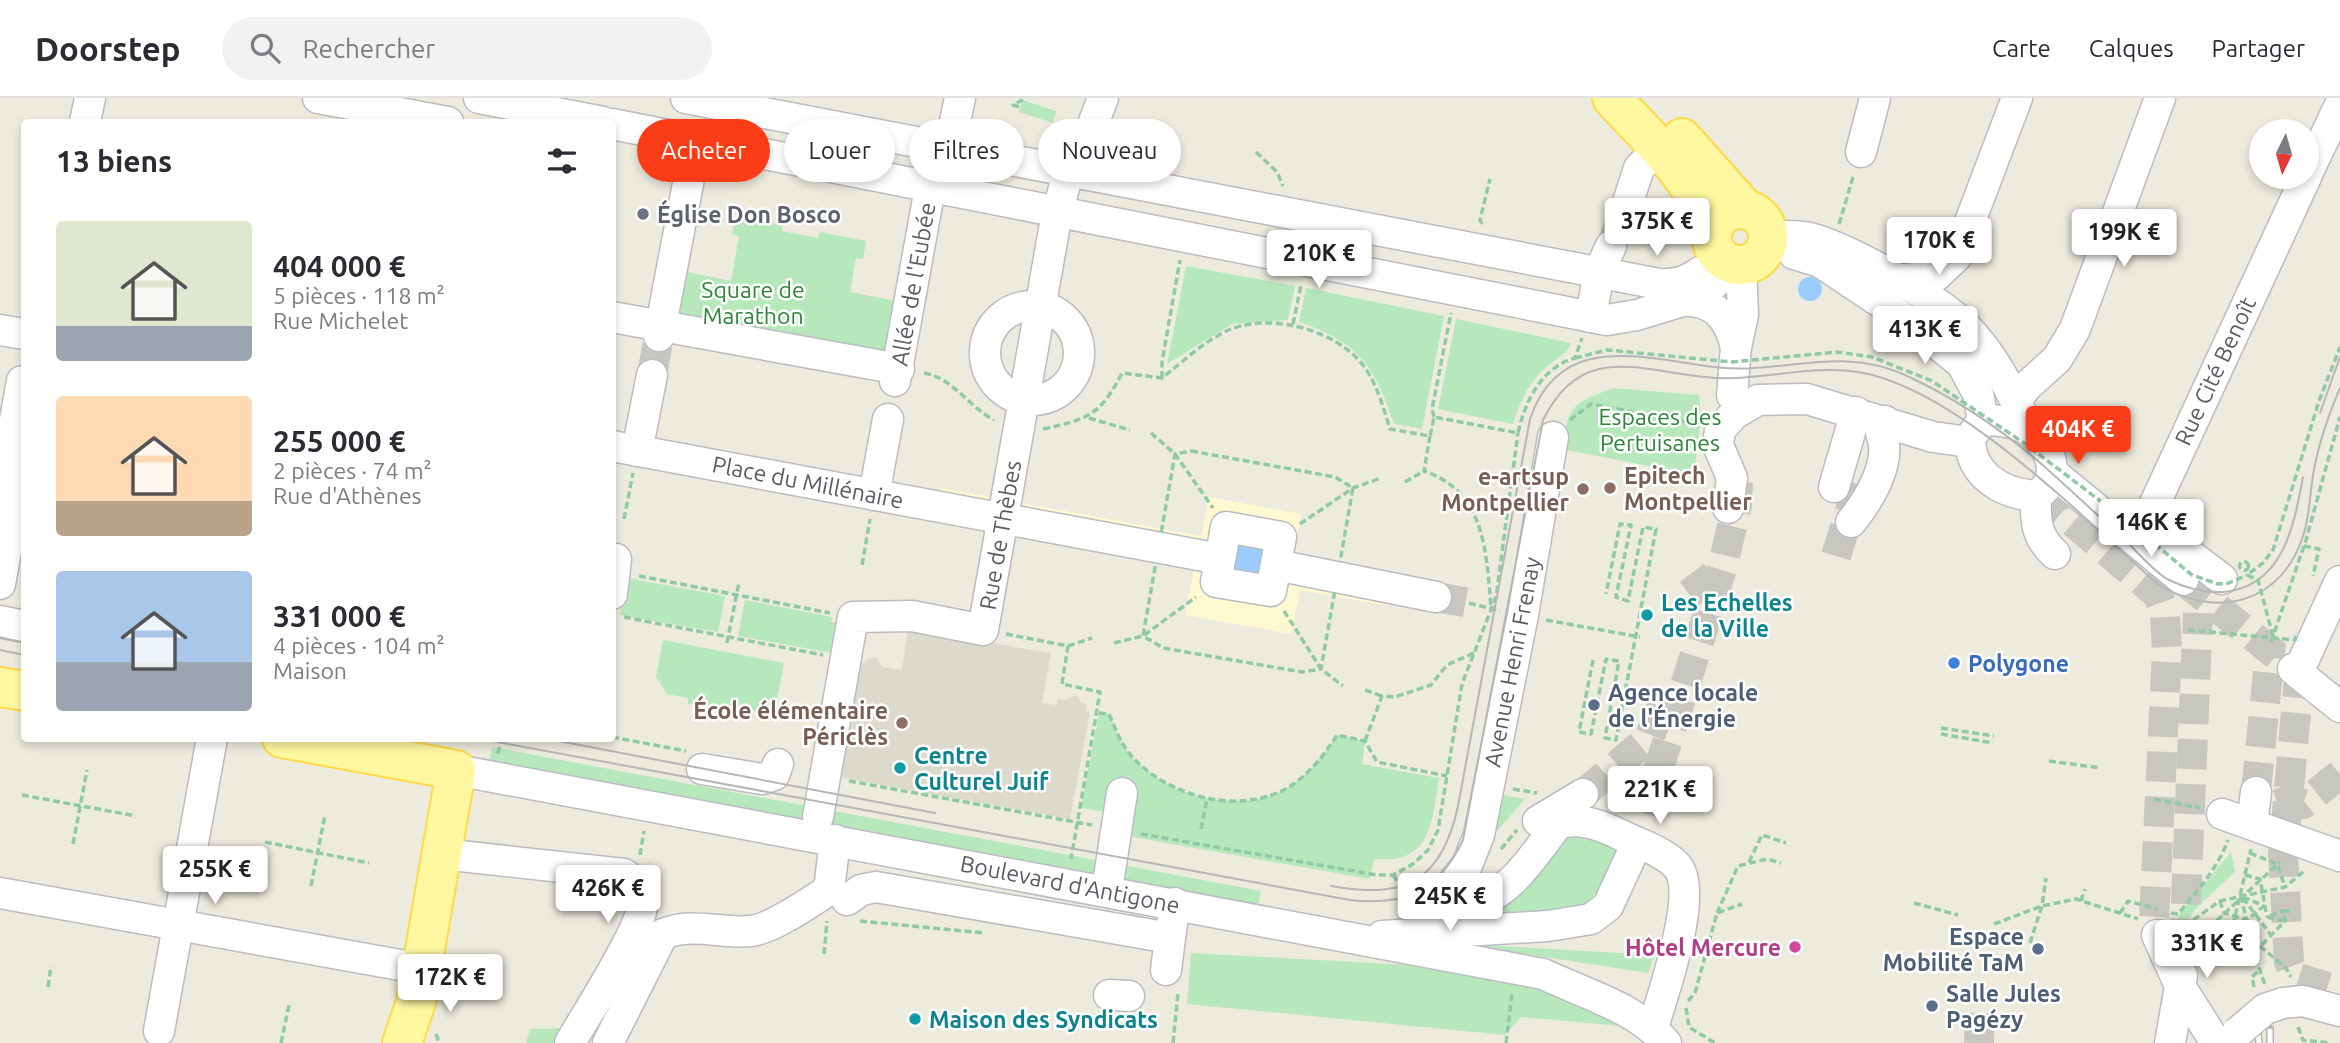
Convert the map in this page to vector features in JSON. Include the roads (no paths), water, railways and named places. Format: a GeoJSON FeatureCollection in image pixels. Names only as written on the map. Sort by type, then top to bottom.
{"type":"FeatureCollection","features":[{"type":"Feature","properties":{"kind":"main road"},"geometry":{"type":"LineString","coordinates":[[1612,98],[1741,245]]}},
{"type":"Feature","properties":{"kind":"main road"},"geometry":{"type":"LineString","coordinates":[[1646,98],[1741,245]]}},
{"type":"Feature","properties":{"kind":"main road"},"geometry":{"type":"LineString","coordinates":[[0,687],[21,690]]}},
{"type":"Feature","properties":{"kind":"main road"},"geometry":{"type":"LineString","coordinates":[[304,742],[456,770],[419,986],[402,1043]]}},
{"type":"Feature","properties":{"kind":"main road"},"geometry":{"type":"LineString","coordinates":[[419,986],[428,1043]]}},
{"type":"Feature","properties":{"kind":"street"},"geometry":{"type":"LineString","coordinates":[[86,119],[90,98]]}},
{"type":"Feature","properties":{"kind":"street"},"geometry":{"type":"LineString","coordinates":[[318,98],[432,119]]}},
{"type":"Feature","properties":{"kind":"street"},"geometry":{"type":"LineString","coordinates":[[479,98],[585,115]]}},
{"type":"Feature","properties":{"kind":"street"},"geometry":{"type":"LineString","coordinates":[[686,98],[793,119]]}},
{"type":"Feature","properties":{"kind":"street"},"geometry":{"type":"LineString","coordinates":[[955,119],[960,98]]}},
{"type":"Feature","properties":{"kind":"street","name":"Rue de Thèbes"},"geometry":{"type":"LineString","coordinates":[[1095,119],[1103,98]]}},
{"type":"Feature","properties":{"kind":"street"},"geometry":{"type":"LineString","coordinates":[[1861,152],[1875,98]]}},
{"type":"Feature","properties":{"kind":"street"},"geometry":{"type":"LineString","coordinates":[[1898,280],[1936,276],[1957,256],[2017,98]]}},
{"type":"Feature","properties":{"kind":"street"},"geometry":{"type":"LineString","coordinates":[[2016,400],[2026,386],[2057,359],[2075,329],[2160,98]]}},
{"type":"Feature","properties":{"kind":"street","name":"Rue Cité Benoît"},"geometry":{"type":"LineString","coordinates":[[2319,148],[2340,104]]}},
{"type":"Feature","properties":{"kind":"street"},"geometry":{"type":"LineString","coordinates":[[616,125],[637,129]]}},
{"type":"Feature","properties":{"kind":"street"},"geometry":{"type":"LineString","coordinates":[[1628,202],[1639,168],[1658,149]]}},
{"type":"Feature","properties":{"kind":"street"},"geometry":{"type":"LineString","coordinates":[[895,181],[1591,317],[1622,319],[1699,296],[1741,245]]}},
{"type":"Feature","properties":{"kind":"street"},"geometry":{"type":"LineString","coordinates":[[616,318],[661,331],[689,182]]}},
{"type":"Feature","properties":{"kind":"street","name":"Rue de Thèbes"},"geometry":{"type":"LineString","coordinates":[[827,828],[845,660],[853,617],[912,616],[983,630],[1039,306],[1057,214],[1067,182]]}},
{"type":"Feature","properties":{"kind":"street"},"geometry":{"type":"LineString","coordinates":[[1120,182],[1306,219],[1674,285],[1689,281],[1741,245],[1800,236],[1832,246],[1898,280],[1964,325],[2001,373],[2030,431],[2050,457],[2035,522],[2052,544]]}},
{"type":"Feature","properties":{"kind":"street","name":"Allée de l'Eubée"},"geometry":{"type":"LineString","coordinates":[[661,331],[897,375],[930,188]]}},
{"type":"Feature","properties":{"kind":"street","name":"Rue Cité Benoît"},"geometry":{"type":"LineString","coordinates":[[2234,577],[2157,530],[2150,514],[2300,189]]}},
{"type":"Feature","properties":{"kind":"street"},"geometry":{"type":"LineString","coordinates":[[1732,395],[1736,347],[1743,315],[1741,245]]}},
{"type":"Feature","properties":{"kind":"street"},"geometry":{"type":"LineString","coordinates":[[1741,245],[1794,254],[1820,262],[1913,324],[1962,364],[1978,394],[1973,461],[1982,474],[2011,491],[2045,484],[2183,580]]}},
{"type":"Feature","properties":{"kind":"street"},"geometry":{"type":"LineString","coordinates":[[1591,317],[1599,272],[1611,246]]}},
{"type":"Feature","properties":{"kind":"street"},"geometry":{"type":"LineString","coordinates":[[1678,301],[1697,299],[1725,316],[1736,347]]}},
{"type":"Feature","properties":{"kind":"street"},"geometry":{"type":"LineString","coordinates":[[1039,306],[1051,310],[1070,325],[1079,348],[1078,360],[1075,372],[1059,391],[1036,400],[1024,399],[1002,389],[993,380],[985,358],[985,345],[995,323],[1004,315],[1014,309],[1039,306]]}},
{"type":"Feature","properties":{"kind":"street"},"geometry":{"type":"LineString","coordinates":[[0,330],[21,334]]}},
{"type":"Feature","properties":{"kind":"street"},"geometry":{"type":"LineString","coordinates":[[625,448],[652,375]]}},
{"type":"Feature","properties":{"kind":"street"},"geometry":{"type":"LineString","coordinates":[[12,518],[7,464],[21,387]]}},
{"type":"Feature","properties":{"kind":"street"},"geometry":{"type":"LineString","coordinates":[[1728,508],[1732,478],[1718,444],[1720,430],[1734,414],[1758,400],[1807,399],[1856,412],[1883,427],[1962,441],[1977,429],[2003,422],[2030,431]]}},
{"type":"Feature","properties":{"kind":"street"},"geometry":{"type":"LineString","coordinates":[[1856,412],[1846,485],[1883,427]]}},
{"type":"Feature","properties":{"kind":"street"},"geometry":{"type":"LineString","coordinates":[[874,495],[888,419]]}},
{"type":"Feature","properties":{"kind":"street"},"geometry":{"type":"LineString","coordinates":[[1851,522],[1875,483],[1886,446],[1883,427]]}},
{"type":"Feature","properties":{"kind":"street","name":"Avenue Henri Frenay"},"geometry":{"type":"LineString","coordinates":[[1462,892],[1467,865],[1479,835],[1523,615],[1553,438]]}},
{"type":"Feature","properties":{"kind":"street","name":"Place du Millénaire"},"geometry":{"type":"LineString","coordinates":[[625,448],[1003,519],[1218,570],[1276,564]]}},
{"type":"Feature","properties":{"kind":"street"},"geometry":{"type":"LineString","coordinates":[[0,584],[21,462]]}},
{"type":"Feature","properties":{"kind":"street"},"geometry":{"type":"LineString","coordinates":[[1218,570],[1226,527],[1276,564],[1436,597]]}},
{"type":"Feature","properties":{"kind":"street"},"geometry":{"type":"LineString","coordinates":[[2331,591],[2296,669],[2340,707]]}},
{"type":"Feature","properties":{"kind":"street"},"geometry":{"type":"LineString","coordinates":[[0,621],[21,625]]}},
{"type":"Feature","properties":{"kind":"street"},"geometry":{"type":"LineString","coordinates":[[159,1031],[211,742]]}},
{"type":"Feature","properties":{"kind":"street"},"geometry":{"type":"LineString","coordinates":[[695,814],[703,758],[762,779],[774,775],[778,764]]}},
{"type":"Feature","properties":{"kind":"street","name":"Boulevard d'Antigone"},"geometry":{"type":"LineString","coordinates":[[456,770],[695,814],[827,828],[1107,890],[1349,939],[1542,974],[1659,1034]]}},
{"type":"Feature","properties":{"kind":"street"},"geometry":{"type":"LineString","coordinates":[[2256,792],[2229,816],[2340,856]]}},
{"type":"Feature","properties":{"kind":"street"},"geometry":{"type":"LineString","coordinates":[[1107,890],[1122,793]]}},
{"type":"Feature","properties":{"kind":"street"},"geometry":{"type":"LineString","coordinates":[[1418,932],[1456,919],[1462,892],[1540,818],[1583,794]]}},
{"type":"Feature","properties":{"kind":"street"},"geometry":{"type":"LineString","coordinates":[[1462,892],[1488,900],[1503,891],[1559,824],[1568,820],[1587,822],[1610,830],[1667,858],[1679,868],[1684,880],[1685,911],[1659,1034]]}},
{"type":"Feature","properties":{"kind":"street"},"geometry":{"type":"LineString","coordinates":[[608,1043],[663,934],[683,926],[752,931],[769,926],[829,890],[827,828]]}},
{"type":"Feature","properties":{"kind":"street"},"geometry":{"type":"LineString","coordinates":[[442,854],[624,874],[633,880],[640,891],[642,908],[635,929],[570,1043]]}},
{"type":"Feature","properties":{"kind":"street"},"geometry":{"type":"LineString","coordinates":[[1349,939],[1418,932],[1570,924],[1591,919],[1608,906],[1641,860]]}},
{"type":"Feature","properties":{"kind":"street"},"geometry":{"type":"LineString","coordinates":[[847,900],[861,890],[876,887],[1170,938]]}},
{"type":"Feature","properties":{"kind":"street"},"geometry":{"type":"LineString","coordinates":[[0,893],[178,925],[419,986]]}},
{"type":"Feature","properties":{"kind":"street"},"geometry":{"type":"LineString","coordinates":[[1166,970],[1175,903]]}},
{"type":"Feature","properties":{"kind":"street"},"geometry":{"type":"LineString","coordinates":[[2170,1043],[2177,999],[2172,934]]}},
{"type":"Feature","properties":{"kind":"street"},"geometry":{"type":"LineString","coordinates":[[2177,999],[2226,1040],[2266,1009],[2286,1003],[2303,1001],[2337,1009]]}},
{"type":"Feature","properties":{"kind":"street"},"geometry":{"type":"LineString","coordinates":[[2177,999],[2195,1043]]}},
{"type":"Feature","properties":{"kind":"water"},"geometry":{"type":"Polygon","coordinates":[[[1810,277],[1821,284],[1822,289],[1815,300],[1810,301],[1799,294],[1798,289],[1805,278],[1810,277]]]}},
{"type":"Feature","properties":{"kind":"water"},"geometry":{"type":"Polygon","coordinates":[[[1234,540],[1270,546],[1263,582],[1228,576],[1234,540]]]}},
{"type":"Feature","properties":{"kind":"tunnel"},"geometry":{"type":"LineString","coordinates":[[1611,246],[1628,202]]}},
{"type":"Feature","properties":{"kind":"tunnel"},"geometry":{"type":"LineString","coordinates":[[652,375],[659,336]]}},
{"type":"Feature","properties":{"kind":"tunnel"},"geometry":{"type":"LineString","coordinates":[[1631,856],[1722,569],[1737,505],[1738,482]]}},
{"type":"Feature","properties":{"kind":"tunnel"},"geometry":{"type":"LineString","coordinates":[[1836,556],[1859,482]]}},
{"type":"Feature","properties":{"kind":"tunnel"},"geometry":{"type":"LineString","coordinates":[[2048,486],[2061,512],[2158,595],[2165,614],[2167,651],[2154,920],[2157,935]]}},
{"type":"Feature","properties":{"kind":"tunnel"},"geometry":{"type":"LineString","coordinates":[[1689,594],[1722,569]]}},
{"type":"Feature","properties":{"kind":"tunnel"},"geometry":{"type":"LineString","coordinates":[[2183,580],[2282,660]]}},
{"type":"Feature","properties":{"kind":"tunnel"},"geometry":{"type":"LineString","coordinates":[[1436,597],[1469,603]]}},
{"type":"Feature","properties":{"kind":"tunnel"},"geometry":{"type":"LineString","coordinates":[[2184,949],[2198,613]]}},
{"type":"Feature","properties":{"kind":"tunnel"},"geometry":{"type":"LineString","coordinates":[[2256,792],[2271,642]]}},
{"type":"Feature","properties":{"kind":"tunnel"},"geometry":{"type":"LineString","coordinates":[[2300,668],[2283,855],[2289,962],[2295,977],[2340,991]]}},
{"type":"Feature","properties":{"kind":"tunnel"},"geometry":{"type":"LineString","coordinates":[[1583,794],[1649,738],[1664,701]]}},
{"type":"Feature","properties":{"kind":"tunnel"},"geometry":{"type":"LineString","coordinates":[[2287,785],[2292,800],[2303,804],[2340,774]]}},
{"type":"Feature","properties":{"kind":"tunnel"},"geometry":{"type":"LineString","coordinates":[[1979,1043],[1980,991]]}},
{"type":"Feature","properties":{"kind":"tram line"},"geometry":{"type":"LineString","coordinates":[[1331,886],[1357,890],[1399,887],[1430,868],[1442,852],[1458,806],[1530,419],[1541,395],[1555,377],[1572,366],[1591,359],[1634,356],[1736,368],[1830,361],[1867,363],[1886,368],[1940,393],[1991,425],[2038,461],[2167,579],[2201,591],[2223,592],[2243,588],[2260,579],[2272,566],[2290,534],[2303,477]]}},
{"type":"Feature","properties":{"kind":"tram line"},"geometry":{"type":"LineString","coordinates":[[2320,413],[2340,357]]}},
{"type":"Feature","properties":{"kind":"tram line"},"geometry":{"type":"LineString","coordinates":[[498,742],[1350,900],[1370,901],[1404,897],[1418,892],[1443,872],[1463,840],[1543,420],[1558,396],[1575,380],[1593,371],[1633,367],[1724,378],[1839,370],[1858,372],[1896,383],[1936,402],[2018,460],[2159,585],[2181,596],[2225,602],[2246,598],[2264,589],[2281,576],[2294,557],[2306,525],[2319,449],[2340,388]]}},
{"type":"Feature","properties":{"kind":"tram line"},"geometry":{"type":"LineString","coordinates":[[0,638],[21,642]]}},
{"type":"Feature","properties":{"kind":"tram line"},"geometry":{"type":"LineString","coordinates":[[0,650],[21,654]]}},
{"type":"Feature","properties":{"kind":"tram line"},"geometry":{"type":"LineString","coordinates":[[564,742],[935,813]]}},
{"type":"Feature","properties":{"kind":"railway"},"geometry":{"type":"LineString","coordinates":[[2270,1029],[2270,1043]]}},
{"type":"Feature","properties":{"kind":"railway"},"geometry":{"type":"LineString","coordinates":[[2258,1034],[2259,1043]]}},
{"type":"Feature","properties":{"kind":"place","name":"Église Don Bosco"},"geometry":{"type":"Point","coordinates":[643,214]}},
{"type":"Feature","properties":{"kind":"place","name":"Epitech Montpellier"},"geometry":{"type":"Point","coordinates":[1610,488]}},
{"type":"Feature","properties":{"kind":"place","name":"e-artsup Montpellier"},"geometry":{"type":"Point","coordinates":[1583,489]}},
{"type":"Feature","properties":{"kind":"place","name":"Les Echelles de la Ville"},"geometry":{"type":"Point","coordinates":[1647,615]}},
{"type":"Feature","properties":{"kind":"place","name":"Polygone"},"geometry":{"type":"Point","coordinates":[1954,663]}},
{"type":"Feature","properties":{"kind":"place","name":"Agence locale de l'Énergie"},"geometry":{"type":"Point","coordinates":[1594,705]}},
{"type":"Feature","properties":{"kind":"place","name":"École élémentaire Périclès"},"geometry":{"type":"Point","coordinates":[902,723]}},
{"type":"Feature","properties":{"kind":"place","name":"Centre Culturel Juif"},"geometry":{"type":"Point","coordinates":[900,768]}},
{"type":"Feature","properties":{"kind":"place","name":"Hôtel Mercure"},"geometry":{"type":"Point","coordinates":[1795,947]}},
{"type":"Feature","properties":{"kind":"place","name":"Espace Mobilité TaM"},"geometry":{"type":"Point","coordinates":[2038,949]}},
{"type":"Feature","properties":{"kind":"place","name":"Salle Jules Pagézy"},"geometry":{"type":"Point","coordinates":[1932,1006]}},
{"type":"Feature","properties":{"kind":"place","name":"Maison des Syndicats"},"geometry":{"type":"Point","coordinates":[915,1019]}},
{"type":"Feature","properties":{"kind":"park label","name":"Square de Marathon"},"geometry":{"type":"Point","coordinates":[753,302]}},
{"type":"Feature","properties":{"kind":"park label","name":"Espaces des Pertuisanes"},"geometry":{"type":"Point","coordinates":[1660,429]}}]}
